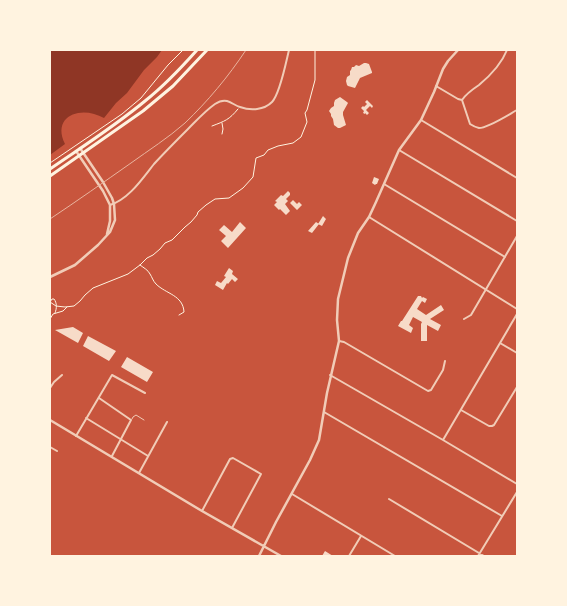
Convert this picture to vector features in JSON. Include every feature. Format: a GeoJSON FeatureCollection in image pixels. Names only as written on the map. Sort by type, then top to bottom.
{"type":"FeatureCollection","features":[{"type":"Feature","properties":{"kind":"main road"},"geometry":{"type":"LineString","coordinates":[[50,169],[144,102],[197,50]]}},
{"type":"Feature","properties":{"kind":"main road"},"geometry":{"type":"LineString","coordinates":[[50,176],[158,99],[186,73],[207,50]]}},
{"type":"Feature","properties":{"kind":"street"},"geometry":{"type":"LineString","coordinates":[[110,205],[128,195],[167,150],[203,114],[220,101],[226,101],[249,110],[256,110],[272,102],[277,94],[289,50]]}},
{"type":"Feature","properties":{"kind":"street"},"geometry":{"type":"LineString","coordinates":[[259,556],[316,448],[338,341],[338,299],[348,258],[358,233],[369,218],[399,150],[421,120],[443,69],[458,50]]}},
{"type":"Feature","properties":{"kind":"street"},"geometry":{"type":"LineString","coordinates":[[462,100],[490,76],[499,66],[507,50]]}},
{"type":"Feature","properties":{"kind":"street"},"geometry":{"type":"LineString","coordinates":[[436,86],[458,100],[462,100]]}},
{"type":"Feature","properties":{"kind":"street"},"geometry":{"type":"LineString","coordinates":[[462,100],[470,124],[477,128],[483,128],[517,110]]}},
{"type":"Feature","properties":{"kind":"street"},"geometry":{"type":"LineString","coordinates":[[421,120],[517,178]]}},
{"type":"Feature","properties":{"kind":"street"},"geometry":{"type":"LineString","coordinates":[[50,277],[75,265],[98,245],[110,232],[115,220],[112,198],[80,148]]}},
{"type":"Feature","properties":{"kind":"street"},"geometry":{"type":"LineString","coordinates":[[399,150],[517,221]]}},
{"type":"Feature","properties":{"kind":"street"},"geometry":{"type":"LineString","coordinates":[[76,151],[103,191],[110,205],[110,221],[107,236]]}},
{"type":"Feature","properties":{"kind":"street"},"geometry":{"type":"LineString","coordinates":[[384,184],[505,257]]}},
{"type":"Feature","properties":{"kind":"street"},"geometry":{"type":"LineString","coordinates":[[369,218],[517,309]]}},
{"type":"Feature","properties":{"kind":"street"},"geometry":{"type":"LineString","coordinates":[[464,319],[471,315],[517,236]]}},
{"type":"Feature","properties":{"kind":"street"},"geometry":{"type":"LineString","coordinates":[[443,440],[517,314]]}},
{"type":"Feature","properties":{"kind":"street"},"geometry":{"type":"LineString","coordinates":[[338,341],[344,342],[428,391],[431,390],[443,370],[445,360]]}},
{"type":"Feature","properties":{"kind":"street"},"geometry":{"type":"LineString","coordinates":[[500,343],[517,353]]}},
{"type":"Feature","properties":{"kind":"street"},"geometry":{"type":"LineString","coordinates":[[50,388],[56,379],[62,375]]}},
{"type":"Feature","properties":{"kind":"street"},"geometry":{"type":"LineString","coordinates":[[76,436],[112,375],[145,393]]}},
{"type":"Feature","properties":{"kind":"street"},"geometry":{"type":"LineString","coordinates":[[330,375],[517,484]]}},
{"type":"Feature","properties":{"kind":"street"},"geometry":{"type":"LineString","coordinates":[[461,410],[489,426],[492,426],[517,387]]}},
{"type":"Feature","properties":{"kind":"street"},"geometry":{"type":"LineString","coordinates":[[99,398],[131,420],[112,456]]}},
{"type":"Feature","properties":{"kind":"street"},"geometry":{"type":"LineString","coordinates":[[324,411],[502,516]]}},
{"type":"Feature","properties":{"kind":"street"},"geometry":{"type":"LineString","coordinates":[[86,418],[148,456]]}},
{"type":"Feature","properties":{"kind":"street"},"geometry":{"type":"LineString","coordinates":[[50,420],[280,556]]}},
{"type":"Feature","properties":{"kind":"street"},"geometry":{"type":"LineString","coordinates":[[139,473],[167,422]]}},
{"type":"Feature","properties":{"kind":"street"},"geometry":{"type":"LineString","coordinates":[[50,446],[57,451]]}},
{"type":"Feature","properties":{"kind":"street"},"geometry":{"type":"LineString","coordinates":[[202,511],[230,459],[233,458],[260,474],[232,528]]}},
{"type":"Feature","properties":{"kind":"street"},"geometry":{"type":"LineString","coordinates":[[479,555],[517,492]]}},
{"type":"Feature","properties":{"kind":"street"},"geometry":{"type":"LineString","coordinates":[[292,494],[395,556]]}},
{"type":"Feature","properties":{"kind":"street"},"geometry":{"type":"LineString","coordinates":[[389,499],[479,555],[484,556]]}},
{"type":"Feature","properties":{"kind":"street"},"geometry":{"type":"LineString","coordinates":[[349,556],[361,536]]}},
{"type":"Feature","properties":{"kind":"lane"},"geometry":{"type":"LineString","coordinates":[[131,420],[136,415],[144,420]]}},
{"type":"Feature","properties":{"kind":"path"},"geometry":{"type":"LineString","coordinates":[[50,163],[132,106],[183,50]]}},
{"type":"Feature","properties":{"kind":"path"},"geometry":{"type":"LineString","coordinates":[[55,313],[56,306],[57,304],[54,299],[51,300],[50,302],[56,306],[74,306],[92,288],[128,274],[147,258],[153,255],[165,243],[176,237],[206,205],[215,199],[229,198],[243,188],[253,177],[256,158],[264,155],[268,150],[293,143],[301,138],[307,122],[305,113],[315,80],[315,50]]}},
{"type":"Feature","properties":{"kind":"path"},"geometry":{"type":"LineString","coordinates":[[212,126],[232,116],[239,107]]}},
{"type":"Feature","properties":{"kind":"path"},"geometry":{"type":"LineString","coordinates":[[222,122],[224,129],[222,134]]}},
{"type":"Feature","properties":{"kind":"path"},"geometry":{"type":"LineString","coordinates":[[140,265],[149,272],[154,282],[180,300],[184,306],[184,312],[179,315]]}},
{"type":"Feature","properties":{"kind":"path"},"geometry":{"type":"LineString","coordinates":[[50,319],[53,314],[63,311],[66,307]]}},
{"type":"Feature","properties":{"kind":"shaded area"},"geometry":{"type":"Polygon","coordinates":[[[50,50],[162,50],[144,70],[127,93],[116,103],[104,118],[87,112],[71,115],[65,120],[62,126],[62,134],[65,144],[50,155],[50,50]]]}},
{"type":"Feature","properties":{"kind":"building"},"geometry":{"type":"Polygon","coordinates":[[[364,63],[369,64],[372,73],[360,78],[355,88],[348,86],[346,81],[347,77],[350,75],[352,67],[356,65],[359,66],[364,63]]]}},
{"type":"Feature","properties":{"kind":"building"},"geometry":{"type":"Polygon","coordinates":[[[340,97],[348,103],[343,112],[346,125],[338,128],[334,125],[329,111],[334,106],[335,100],[340,97]]]}},
{"type":"Feature","properties":{"kind":"building"},"geometry":{"type":"Polygon","coordinates":[[[367,100],[373,106],[372,108],[370,106],[366,110],[369,113],[367,115],[363,113],[364,111],[361,108],[367,104],[365,102],[367,100]]]}},
{"type":"Feature","properties":{"kind":"building"},"geometry":{"type":"Polygon","coordinates":[[[374,177],[379,179],[375,185],[372,183],[374,177]]]}},
{"type":"Feature","properties":{"kind":"building"},"geometry":{"type":"Polygon","coordinates":[[[288,191],[290,195],[286,199],[288,201],[285,204],[290,211],[286,215],[274,205],[277,202],[275,201],[281,195],[283,196],[288,191]]]}},
{"type":"Feature","properties":{"kind":"building"},"geometry":{"type":"Polygon","coordinates":[[[293,200],[297,204],[299,202],[302,205],[297,210],[290,203],[293,200]]]}},
{"type":"Feature","properties":{"kind":"building"},"geometry":{"type":"Polygon","coordinates":[[[323,216],[326,219],[322,226],[318,224],[323,216]]]}},
{"type":"Feature","properties":{"kind":"building"},"geometry":{"type":"Polygon","coordinates":[[[240,222],[246,228],[228,248],[221,241],[226,236],[219,230],[224,225],[232,232],[240,222]]]}},
{"type":"Feature","properties":{"kind":"building"},"geometry":{"type":"Polygon","coordinates":[[[316,222],[319,224],[312,233],[308,231],[316,222]]]}},
{"type":"Feature","properties":{"kind":"building"},"geometry":{"type":"Polygon","coordinates":[[[229,268],[233,271],[232,274],[238,279],[235,282],[232,279],[228,284],[227,283],[223,290],[215,285],[217,281],[221,283],[226,277],[224,276],[229,268]]]}},
{"type":"Feature","properties":{"kind":"building"},"geometry":{"type":"Polygon","coordinates":[[[418,296],[427,299],[425,303],[422,301],[417,309],[426,315],[441,305],[444,310],[430,319],[441,325],[438,331],[427,325],[427,341],[421,341],[422,322],[413,317],[409,325],[413,328],[411,333],[398,326],[418,296]]]}},
{"type":"Feature","properties":{"kind":"building"},"geometry":{"type":"Polygon","coordinates":[[[73,327],[83,333],[78,343],[55,330],[73,327]]]}},
{"type":"Feature","properties":{"kind":"building"},"geometry":{"type":"Polygon","coordinates":[[[88,336],[116,351],[109,361],[83,346],[88,336]]]}},
{"type":"Feature","properties":{"kind":"building"},"geometry":{"type":"Polygon","coordinates":[[[127,357],[153,372],[147,382],[121,367],[127,357]]]}},
{"type":"Feature","properties":{"kind":"building"},"geometry":{"type":"Polygon","coordinates":[[[325,551],[333,556],[322,556],[325,551]]]}},
{"type":"Feature","properties":{"kind":"railway"},"geometry":{"type":"LineString","coordinates":[[50,219],[158,144],[185,123],[202,106],[232,70],[246,50]]}}]}
